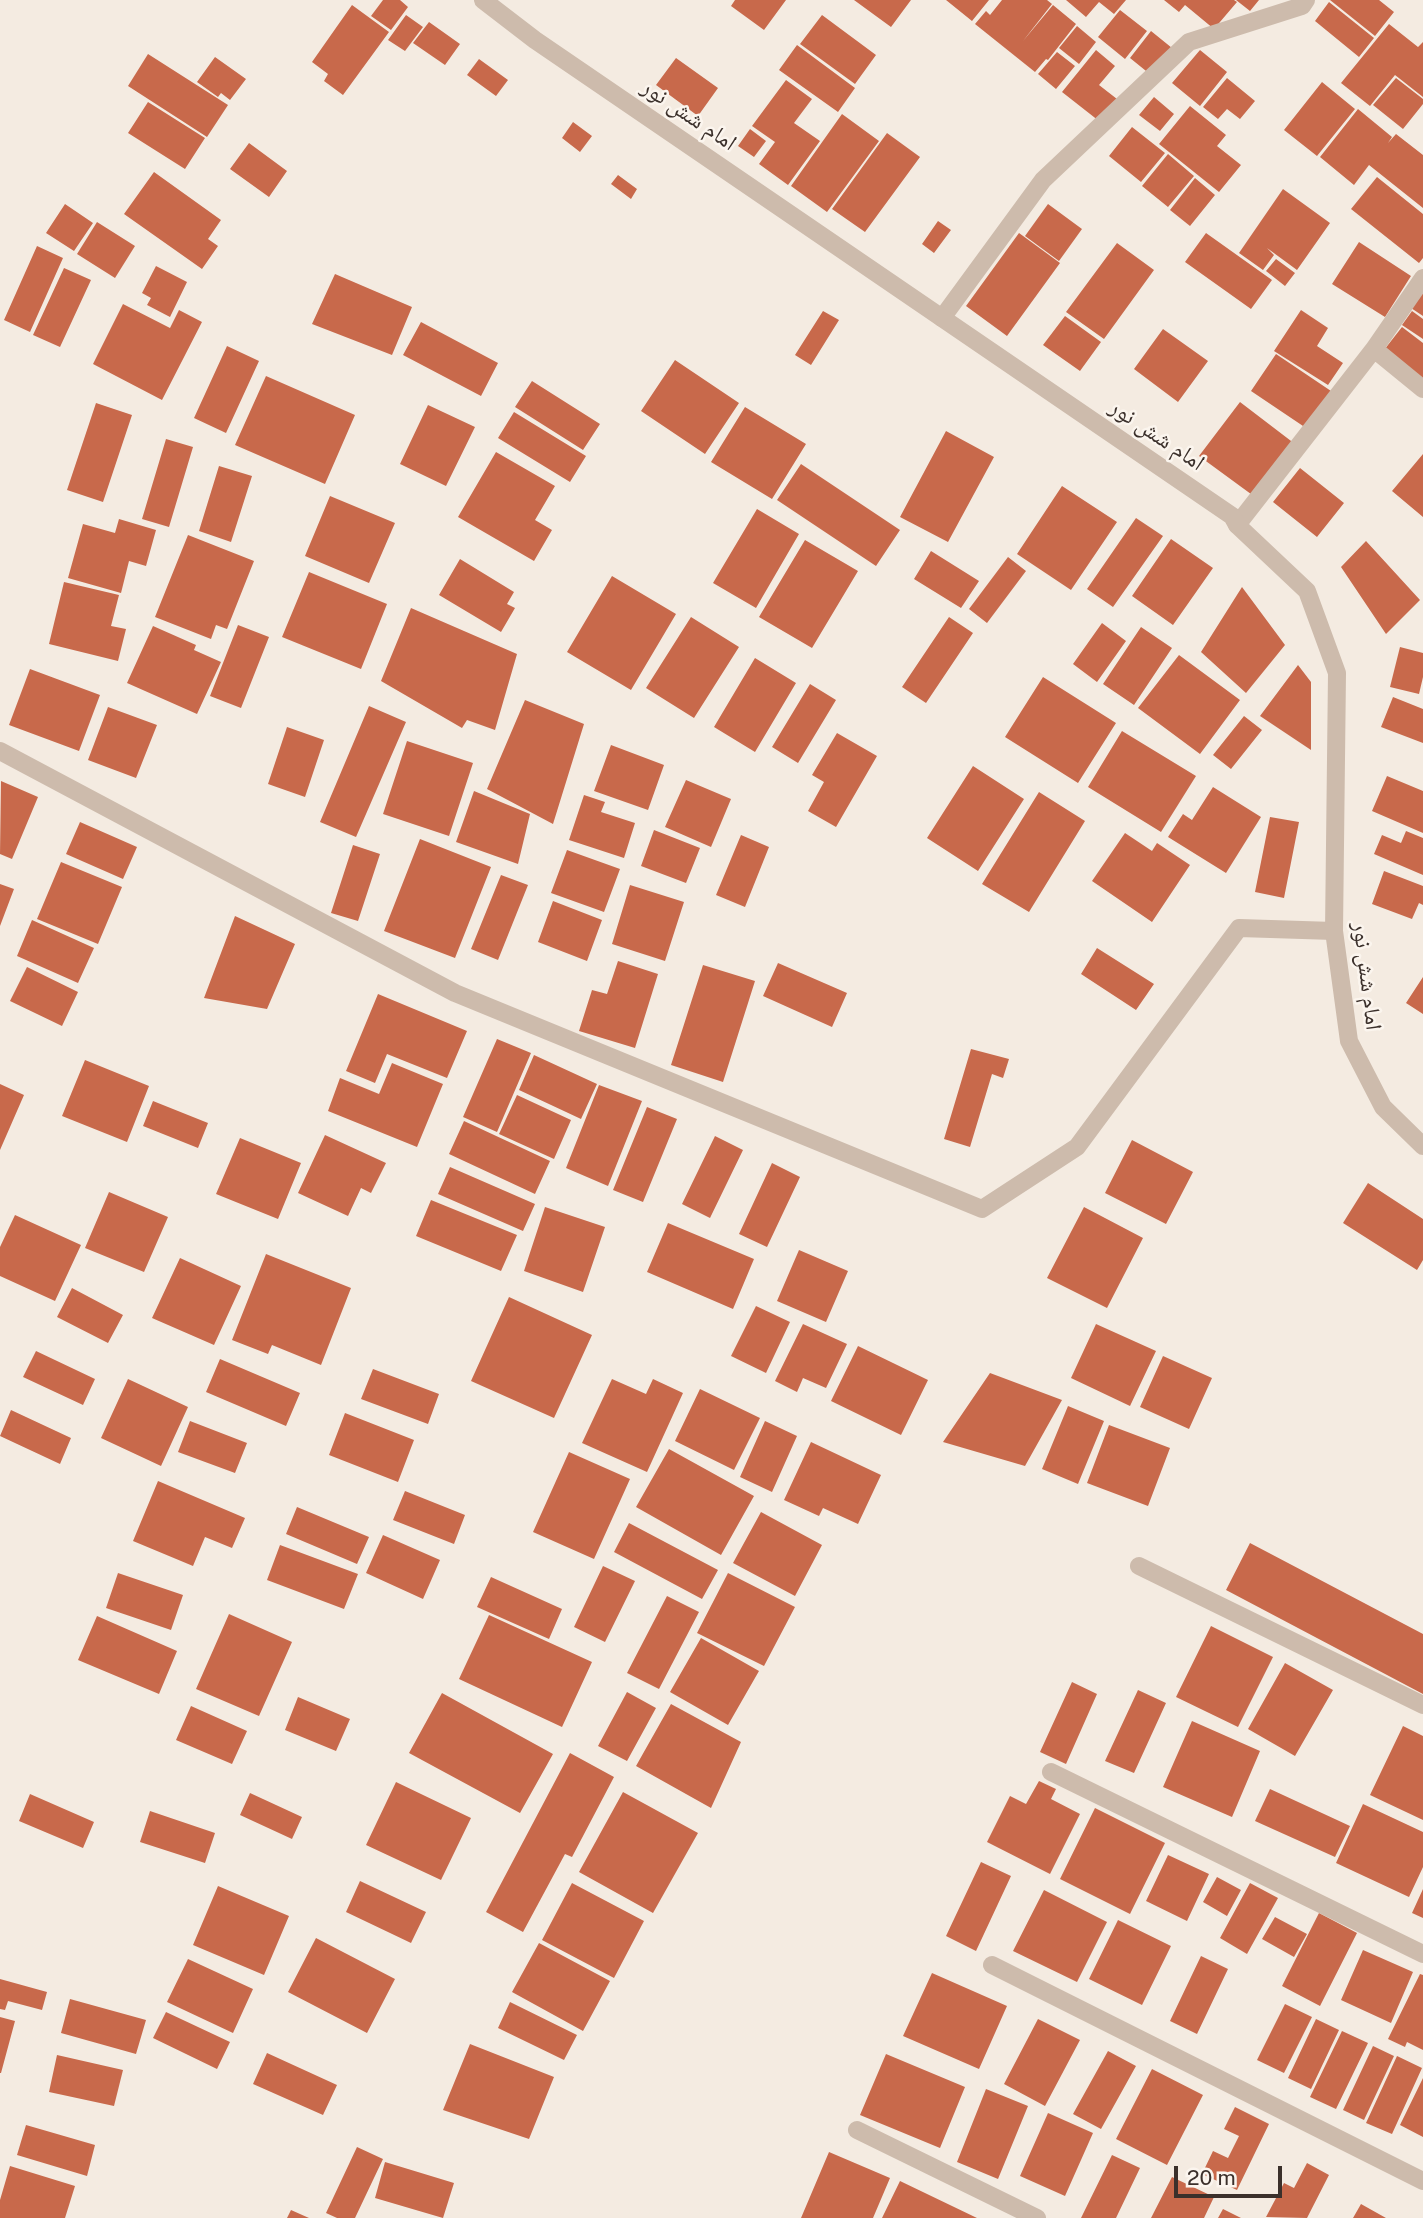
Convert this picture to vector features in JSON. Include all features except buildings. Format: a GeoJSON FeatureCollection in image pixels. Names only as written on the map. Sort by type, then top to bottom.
{"type":"FeatureCollection","features":[{"type":"Feature","properties":{"kind":"street","name":"امام شش نور"},"geometry":{"type":"LineString","coordinates":[[483,0],[535,40],[1233,516],[1237,525],[1307,591],[1337,673],[1334,931],[1349,1041],[1383,1107],[1423,1146]]}},
{"type":"Feature","properties":{"kind":"street"},"geometry":{"type":"LineString","coordinates":[[942,318],[1044,180],[1189,42],[1302,6],[1306,0]]}},
{"type":"Feature","properties":{"kind":"street"},"geometry":{"type":"LineString","coordinates":[[1237,525],[1374,349],[1423,278]]}},
{"type":"Feature","properties":{"kind":"street"},"geometry":{"type":"LineString","coordinates":[[1374,349],[1423,389]]}},
{"type":"Feature","properties":{"kind":"street"},"geometry":{"type":"LineString","coordinates":[[0,751],[455,993],[982,1209],[1077,1147],[1239,928],[1334,931]]}},
{"type":"Feature","properties":{"kind":"street"},"geometry":{"type":"LineString","coordinates":[[1139,1566],[1423,1705]]}},
{"type":"Feature","properties":{"kind":"street"},"geometry":{"type":"LineString","coordinates":[[1051,1772],[1423,1954]]}},
{"type":"Feature","properties":{"kind":"street"},"geometry":{"type":"LineString","coordinates":[[992,1965],[1423,2181]]}},
{"type":"Feature","properties":{"kind":"street"},"geometry":{"type":"LineString","coordinates":[[857,2130],[1037,2218]]}}]}
